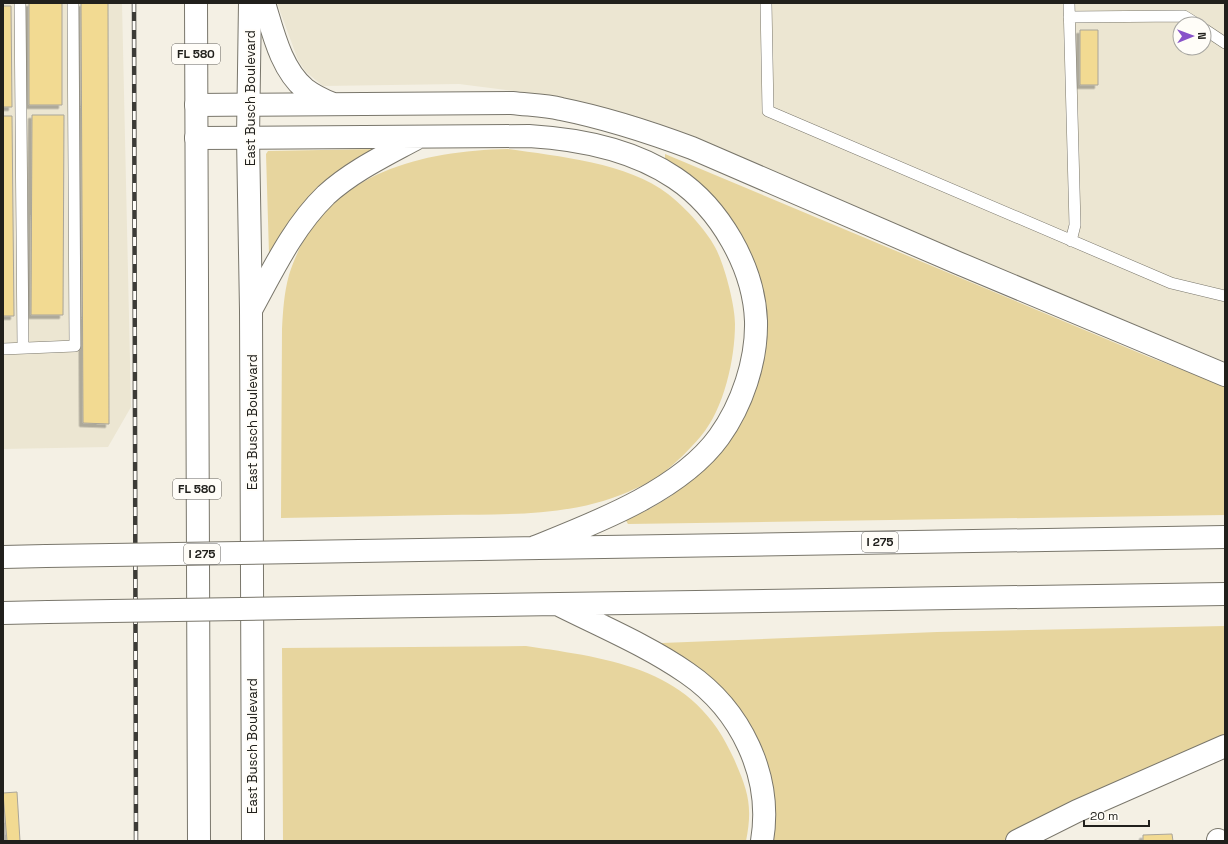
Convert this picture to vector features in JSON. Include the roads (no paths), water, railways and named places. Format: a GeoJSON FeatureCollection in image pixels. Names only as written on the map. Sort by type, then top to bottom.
{"type":"FeatureCollection","features":[{"type":"Feature","properties":{"kind":"main road","name":"FL 580"},"geometry":{"type":"LineString","coordinates":[[196,3],[199,841]]}},
{"type":"Feature","properties":{"kind":"main road","name":"East Busch Boulevard"},"geometry":{"type":"LineString","coordinates":[[250,3],[248,137],[251,310],[253,841]]}},
{"type":"Feature","properties":{"kind":"main road"},"geometry":{"type":"LineString","coordinates":[[264,3],[277,45],[286,65],[305,89],[336,105]]}},
{"type":"Feature","properties":{"kind":"main road"},"geometry":{"type":"LineString","coordinates":[[196,105],[512,103],[559,108],[649,132],[776,184],[958,263],[1225,375]]}},
{"type":"Feature","properties":{"kind":"main road"},"geometry":{"type":"LineString","coordinates":[[196,138],[529,136],[564,138],[620,152],[662,169],[704,202],[730,238],[752,291],[756,321],[754,348],[748,376],[740,398],[719,438],[678,476],[654,493],[581,528],[535,547]]}},
{"type":"Feature","properties":{"kind":"main road"},"geometry":{"type":"LineString","coordinates":[[251,310],[287,244],[305,218],[327,194],[358,171],[420,137]]}},
{"type":"Feature","properties":{"kind":"main road","name":"I 275"},"geometry":{"type":"LineString","coordinates":[[3,557],[535,547],[1225,537]]}},
{"type":"Feature","properties":{"kind":"main road"},"geometry":{"type":"LineString","coordinates":[[3,613],[1225,594]]}},
{"type":"Feature","properties":{"kind":"main road"},"geometry":{"type":"LineString","coordinates":[[558,605],[669,662],[688,674],[709,692],[727,712],[742,733],[752,753],[760,776],[765,801],[765,826],[762,841]]}},
{"type":"Feature","properties":{"kind":"main road"},"geometry":{"type":"LineString","coordinates":[[1017,841],[1078,811],[1225,746]]}},
{"type":"Feature","properties":{"kind":"lane"},"geometry":{"type":"LineString","coordinates":[[20,3],[22,348]]}},
{"type":"Feature","properties":{"kind":"lane"},"geometry":{"type":"LineString","coordinates":[[3,349],[74,346],[73,3]]}},
{"type":"Feature","properties":{"kind":"lane"},"geometry":{"type":"LineString","coordinates":[[766,3],[768,111],[1171,283],[1225,296]]}},
{"type":"Feature","properties":{"kind":"lane"},"geometry":{"type":"LineString","coordinates":[[1069,3],[1075,225],[1071,241]]}},
{"type":"Feature","properties":{"kind":"lane"},"geometry":{"type":"LineString","coordinates":[[1069,17],[1172,16]]}},
{"type":"Feature","properties":{"kind":"lane"},"geometry":{"type":"LineString","coordinates":[[1212,34],[1225,43]]}},
{"type":"Feature","properties":{"kind":"railway"},"geometry":{"type":"LineString","coordinates":[[134,3],[136,841]]}}]}
